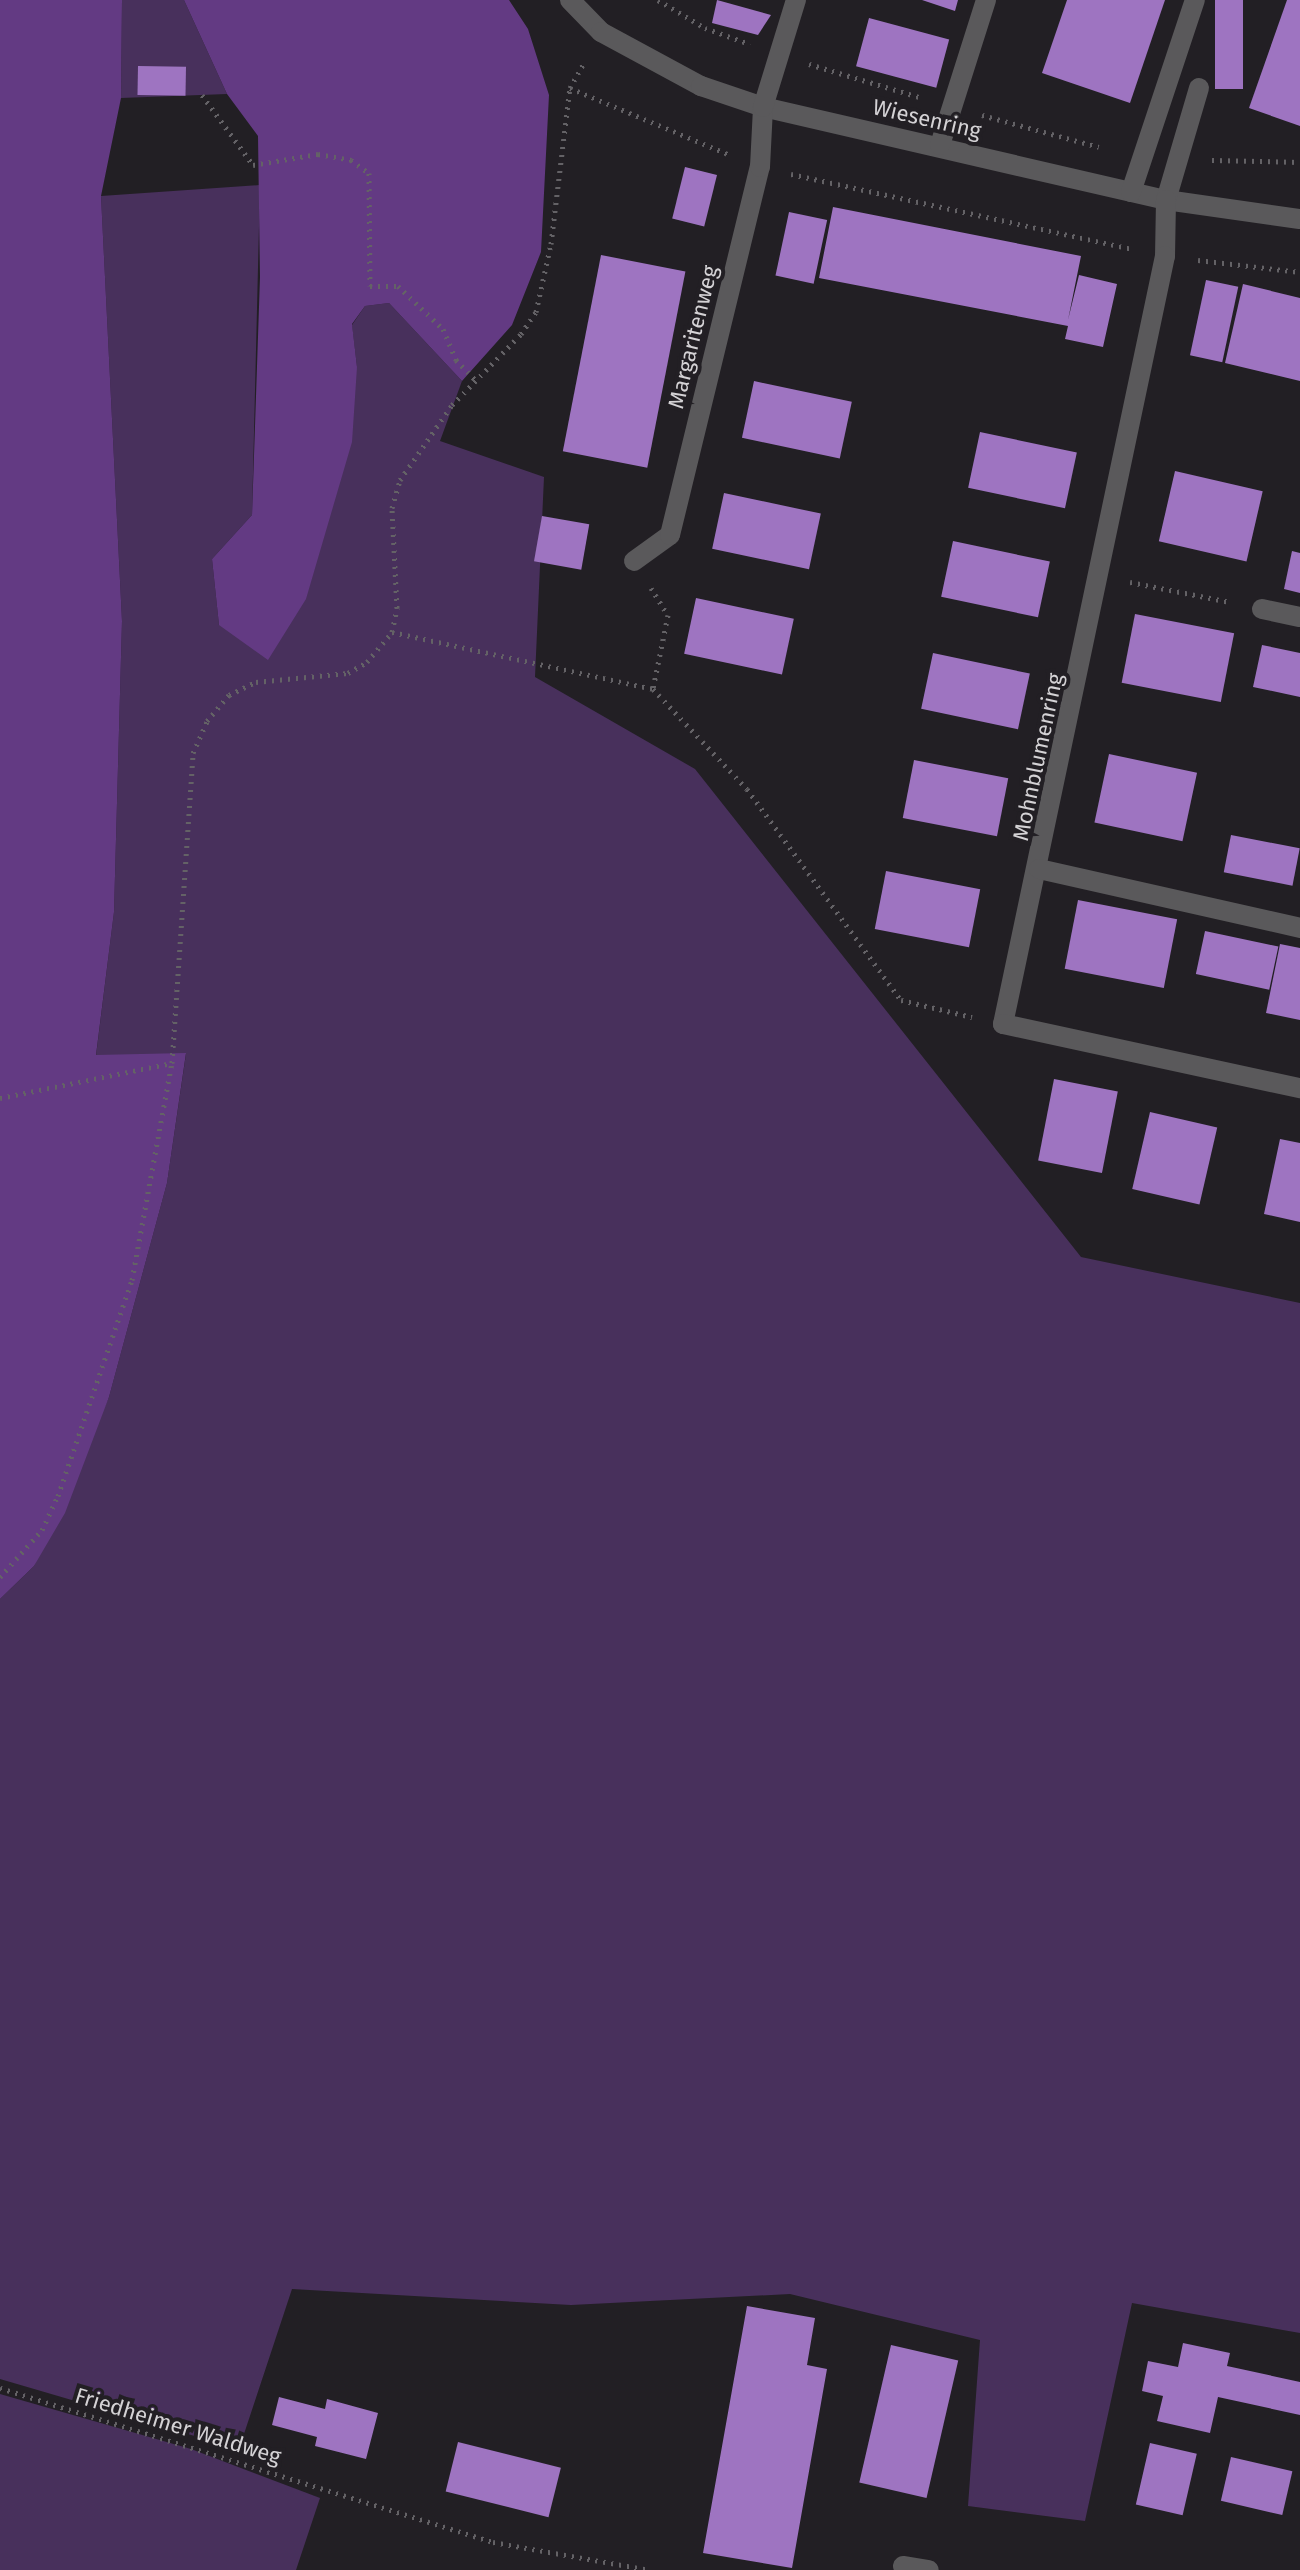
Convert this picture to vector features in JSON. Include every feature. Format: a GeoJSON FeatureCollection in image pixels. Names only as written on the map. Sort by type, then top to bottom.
{"type":"FeatureCollection","features":[{"type":"Feature","properties":{"kind":"street","name":"Wiesenring"},"geometry":{"type":"LineString","coordinates":[[570,0],[601,32],[701,86],[763,107],[940,145],[1166,200],[1300,219]]}},
{"type":"Feature","properties":{"kind":"street","name":"Margaritenweg"},"geometry":{"type":"LineString","coordinates":[[634,561],[670,535],[760,167],[763,107],[796,0]]}},
{"type":"Feature","properties":{"kind":"street"},"geometry":{"type":"LineString","coordinates":[[940,145],[986,0]]}},
{"type":"Feature","properties":{"kind":"street"},"geometry":{"type":"LineString","coordinates":[[1131,192],[1195,0]]}},
{"type":"Feature","properties":{"kind":"street","name":"Mohnblumenring"},"geometry":{"type":"LineString","coordinates":[[1003,1024],[1039,869],[1165,256],[1166,200],[1199,88]]}},
{"type":"Feature","properties":{"kind":"street"},"geometry":{"type":"LineString","coordinates":[[1262,609],[1300,617]]}},
{"type":"Feature","properties":{"kind":"street"},"geometry":{"type":"LineString","coordinates":[[1039,869],[1300,928]]}},
{"type":"Feature","properties":{"kind":"street"},"geometry":{"type":"LineString","coordinates":[[1003,1024],[1300,1088]]}},
{"type":"Feature","properties":{"kind":"street"},"geometry":{"type":"LineString","coordinates":[[903,2566],[929,2570]]}},
{"type":"Feature","properties":{"kind":"path"},"geometry":{"type":"LineString","coordinates":[[0,1577],[42,1530],[75,1457],[132,1280],[172,1063],[193,753],[207,721],[229,695],[256,682],[348,673],[367,662],[392,632],[397,608],[392,508],[400,480],[422,443],[536,312],[551,244],[570,88],[601,32]]}},
{"type":"Feature","properties":{"kind":"path"},"geometry":{"type":"LineString","coordinates":[[570,88],[760,167],[1165,256],[1300,272]]}},
{"type":"Feature","properties":{"kind":"path"},"geometry":{"type":"LineString","coordinates":[[202,95],[253,165],[318,154],[351,160],[369,173],[370,286],[398,286],[443,329],[456,360],[476,381]]}},
{"type":"Feature","properties":{"kind":"path"},"geometry":{"type":"LineString","coordinates":[[1253,160],[1300,162]]}},
{"type":"Feature","properties":{"kind":"path"},"geometry":{"type":"LineString","coordinates":[[634,561],[668,615],[653,689]]}},
{"type":"Feature","properties":{"kind":"path"},"geometry":{"type":"LineString","coordinates":[[1099,576],[1262,609]]}},
{"type":"Feature","properties":{"kind":"path"},"geometry":{"type":"LineString","coordinates":[[392,632],[653,689],[747,789],[901,1000],[1003,1024]]}},
{"type":"Feature","properties":{"kind":"path"},"geometry":{"type":"LineString","coordinates":[[0,1098],[172,1063]]}},
{"type":"Feature","properties":{"kind":"path","name":"Friedheimer Waldweg"},"geometry":{"type":"LineString","coordinates":[[0,2388],[194,2444],[345,2497],[493,2542],[650,2570]]}},
{"type":"Feature","properties":{"kind":"shaded area"},"geometry":{"type":"Polygon","coordinates":[[[0,0],[122,0],[121,98],[101,196],[122,621],[114,912],[96,1055],[186,1053],[167,1183],[109,1397],[65,1513],[34,1566],[0,1599],[0,0]]]}},
{"type":"Feature","properties":{"kind":"shaded area"},"geometry":{"type":"Polygon","coordinates":[[[122,0],[184,0],[227,94],[121,98],[122,0]]]}},
{"type":"Feature","properties":{"kind":"shaded area"},"geometry":{"type":"Polygon","coordinates":[[[184,0],[509,0],[528,29],[549,95],[541,252],[512,325],[462,381],[389,303],[365,306],[352,324],[357,367],[352,442],[306,599],[268,660],[219,625],[212,559],[252,515],[260,277],[258,136],[227,94],[184,0]]]}},
{"type":"Feature","properties":{"kind":"shaded area"},"geometry":{"type":"Polygon","coordinates":[[[260,185],[252,515],[212,559],[219,625],[357,367],[352,325],[365,306],[389,303],[462,381],[440,441],[544,477],[535,677],[695,769],[1081,1257],[1300,1303],[1300,2333],[1132,2303],[1085,2521],[968,2506],[980,2340],[790,2294],[571,2305],[292,2289],[239,2449],[0,2379],[0,1599],[34,1566],[109,1397],[167,1183],[186,1054],[96,1056],[114,912],[122,621],[101,196],[260,185]]]}},
{"type":"Feature","properties":{"kind":"shaded area"},"geometry":{"type":"Polygon","coordinates":[[[0,2394],[191,2449],[320,2498],[296,2570],[0,2570],[0,2394]]]}},
{"type":"Feature","properties":{"kind":"building"},"geometry":{"type":"Polygon","coordinates":[[[717,0],[771,15],[758,35],[712,23],[717,0]]]}},
{"type":"Feature","properties":{"kind":"building"},"geometry":{"type":"Polygon","coordinates":[[[922,0],[958,0],[955,11],[922,0]]]}},
{"type":"Feature","properties":{"kind":"building"},"geometry":{"type":"Polygon","coordinates":[[[1067,0],[1165,0],[1130,103],[1042,73],[1067,0]]]}},
{"type":"Feature","properties":{"kind":"building"},"geometry":{"type":"Polygon","coordinates":[[[1215,0],[1243,0],[1243,89],[1215,89],[1215,0]]]}},
{"type":"Feature","properties":{"kind":"building"},"geometry":{"type":"Polygon","coordinates":[[[1287,0],[1300,0],[1300,126],[1249,108],[1287,0]]]}},
{"type":"Feature","properties":{"kind":"building"},"geometry":{"type":"Polygon","coordinates":[[[869,18],[949,39],[936,88],[856,66],[869,18]]]}},
{"type":"Feature","properties":{"kind":"building"},"geometry":{"type":"Polygon","coordinates":[[[138,66],[186,67],[185,96],[137,95],[138,66]]]}},
{"type":"Feature","properties":{"kind":"building"},"geometry":{"type":"Polygon","coordinates":[[[685,167],[717,175],[704,226],[672,218],[685,167]]]}},
{"type":"Feature","properties":{"kind":"building"},"geometry":{"type":"Polygon","coordinates":[[[833,207],[1081,256],[1068,320],[1079,275],[1117,284],[1103,347],[1065,339],[1068,326],[819,278],[833,207]]]}},
{"type":"Feature","properties":{"kind":"building"},"geometry":{"type":"Polygon","coordinates":[[[789,212],[827,220],[814,284],[775,276],[789,212]]]}},
{"type":"Feature","properties":{"kind":"building"},"geometry":{"type":"Polygon","coordinates":[[[601,255],[685,271],[647,468],[563,451],[601,255]]]}},
{"type":"Feature","properties":{"kind":"building"},"geometry":{"type":"Polygon","coordinates":[[[1206,280],[1238,287],[1222,362],[1190,355],[1206,280]]]}},
{"type":"Feature","properties":{"kind":"building"},"geometry":{"type":"Polygon","coordinates":[[[1243,284],[1300,298],[1300,381],[1225,363],[1243,284]]]}},
{"type":"Feature","properties":{"kind":"building"},"geometry":{"type":"Polygon","coordinates":[[[754,381],[852,402],[840,459],[742,438],[754,381]]]}},
{"type":"Feature","properties":{"kind":"building"},"geometry":{"type":"Polygon","coordinates":[[[980,432],[1077,453],[1065,508],[968,488],[980,432]]]}},
{"type":"Feature","properties":{"kind":"building"},"geometry":{"type":"Polygon","coordinates":[[[1175,471],[1263,491],[1246,561],[1159,541],[1175,471]]]}},
{"type":"Feature","properties":{"kind":"building"},"geometry":{"type":"Polygon","coordinates":[[[724,493],[821,514],[809,569],[712,549],[724,493]]]}},
{"type":"Feature","properties":{"kind":"building"},"geometry":{"type":"Polygon","coordinates":[[[542,516],[589,524],[581,570],[534,561],[542,516]]]}},
{"type":"Feature","properties":{"kind":"building"},"geometry":{"type":"Polygon","coordinates":[[[953,541],[1050,562],[1038,617],[941,597],[953,541]]]}},
{"type":"Feature","properties":{"kind":"building"},"geometry":{"type":"Polygon","coordinates":[[[1292,551],[1300,553],[1300,593],[1284,589],[1292,551]]]}},
{"type":"Feature","properties":{"kind":"building"},"geometry":{"type":"Polygon","coordinates":[[[696,598],[794,619],[782,675],[684,654],[696,598]]]}},
{"type":"Feature","properties":{"kind":"building"},"geometry":{"type":"Polygon","coordinates":[[[1135,614],[1234,633],[1221,702],[1122,683],[1135,614]]]}},
{"type":"Feature","properties":{"kind":"building"},"geometry":{"type":"Polygon","coordinates":[[[1262,645],[1300,653],[1300,697],[1253,687],[1262,645]]]}},
{"type":"Feature","properties":{"kind":"building"},"geometry":{"type":"Polygon","coordinates":[[[933,653],[1030,674],[1018,729],[921,709],[933,653]]]}},
{"type":"Feature","properties":{"kind":"building"},"geometry":{"type":"Polygon","coordinates":[[[1109,754],[1197,773],[1182,841],[1094,822],[1109,754]]]}},
{"type":"Feature","properties":{"kind":"building"},"geometry":{"type":"Polygon","coordinates":[[[914,760],[1008,778],[997,836],[903,818],[914,760]]]}},
{"type":"Feature","properties":{"kind":"building"},"geometry":{"type":"Polygon","coordinates":[[[1231,835],[1300,848],[1292,886],[1224,872],[1231,835]]]}},
{"type":"Feature","properties":{"kind":"building"},"geometry":{"type":"Polygon","coordinates":[[[886,871],[980,889],[969,947],[875,929],[886,871]]]}},
{"type":"Feature","properties":{"kind":"building"},"geometry":{"type":"Polygon","coordinates":[[[1078,900],[1177,919],[1164,988],[1065,969],[1078,900]]]}},
{"type":"Feature","properties":{"kind":"building"},"geometry":{"type":"Polygon","coordinates":[[[1205,931],[1278,947],[1269,990],[1196,974],[1205,931]]]}},
{"type":"Feature","properties":{"kind":"building"},"geometry":{"type":"Polygon","coordinates":[[[1280,944],[1300,948],[1300,1020],[1266,1013],[1280,944]]]}},
{"type":"Feature","properties":{"kind":"building"},"geometry":{"type":"Polygon","coordinates":[[[1054,1079],[1118,1091],[1102,1173],[1038,1160],[1054,1079]]]}},
{"type":"Feature","properties":{"kind":"building"},"geometry":{"type":"Polygon","coordinates":[[[1150,1112],[1217,1128],[1199,1204],[1132,1189],[1150,1112]]]}},
{"type":"Feature","properties":{"kind":"building"},"geometry":{"type":"Polygon","coordinates":[[[1280,1139],[1300,1143],[1300,1222],[1264,1214],[1280,1139]]]}},
{"type":"Feature","properties":{"kind":"building"},"geometry":{"type":"Polygon","coordinates":[[[747,2306],[815,2318],[807,2365],[827,2369],[792,2568],[703,2553],[747,2306]]]}},
{"type":"Feature","properties":{"kind":"building"},"geometry":{"type":"Polygon","coordinates":[[[1183,2343],[1230,2353],[1227,2366],[1300,2382],[1300,2415],[1218,2397],[1210,2433],[1157,2421],[1163,2396],[1142,2391],[1148,2361],[1178,2367],[1183,2343]]]}},
{"type":"Feature","properties":{"kind":"building"},"geometry":{"type":"Polygon","coordinates":[[[891,2345],[958,2361],[927,2498],[859,2482],[891,2345]]]}},
{"type":"Feature","properties":{"kind":"building"},"geometry":{"type":"Polygon","coordinates":[[[279,2397],[325,2409],[327,2399],[378,2413],[366,2459],[315,2446],[317,2437],[272,2425],[279,2397]]]}},
{"type":"Feature","properties":{"kind":"building"},"geometry":{"type":"Polygon","coordinates":[[[458,2442],[561,2468],[549,2517],[446,2491],[458,2442]]]}},
{"type":"Feature","properties":{"kind":"building"},"geometry":{"type":"Polygon","coordinates":[[[1150,2443],[1197,2454],[1183,2515],[1136,2504],[1150,2443]]]}},
{"type":"Feature","properties":{"kind":"building"},"geometry":{"type":"Polygon","coordinates":[[[1231,2457],[1292,2471],[1282,2515],[1221,2501],[1231,2457]]]}}]}
